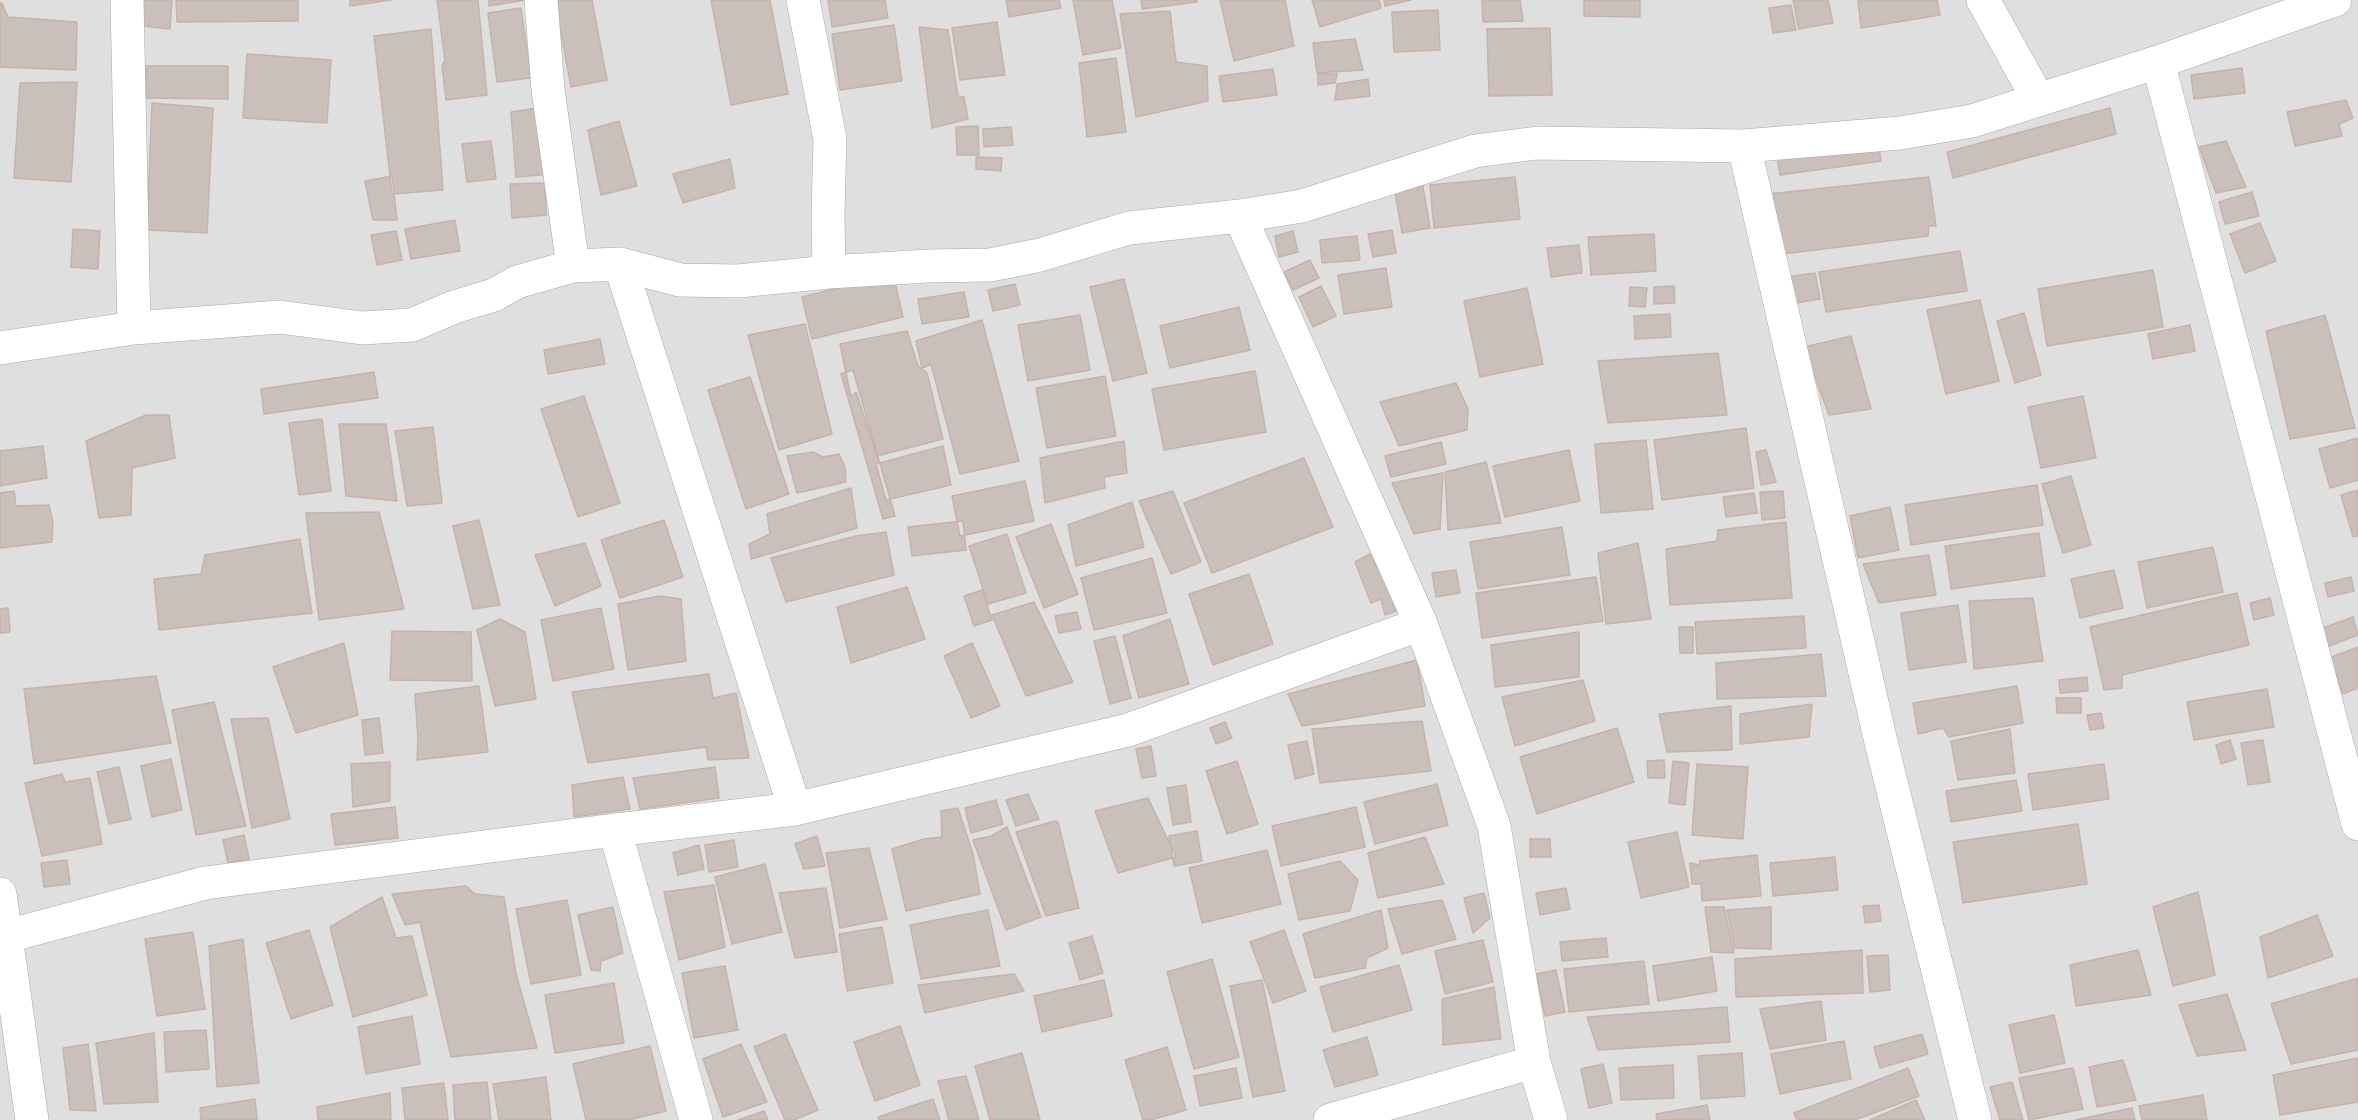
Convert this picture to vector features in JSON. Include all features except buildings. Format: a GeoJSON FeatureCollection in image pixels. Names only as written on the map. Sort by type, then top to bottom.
{"type":"FeatureCollection","features":[{"type":"Feature","properties":{"kind":"street"},"geometry":{"type":"LineString","coordinates":[[127,0],[134,328]]}},
{"type":"Feature","properties":{"kind":"street"},"geometry":{"type":"LineString","coordinates":[[540,0],[548,90],[573,266]]}},
{"type":"Feature","properties":{"kind":"street"},"geometry":{"type":"LineString","coordinates":[[803,0],[830,139],[829,272]]}},
{"type":"Feature","properties":{"kind":"street"},"geometry":{"type":"LineString","coordinates":[[1983,0],[2038,99]]}},
{"type":"Feature","properties":{"kind":"street"},"geometry":{"type":"LineString","coordinates":[[0,348],[134,328],[280,317],[362,328],[412,325],[454,307],[494,295],[517,282],[573,266],[620,264],[680,280],[738,281],[829,272],[990,265],[1040,255],[1129,228],[1240,216],[1302,206],[1475,151],[1537,143],[1744,146],[1900,133],[1972,121],[2158,62],[2277,9],[2335,0]]}},
{"type":"Feature","properties":{"kind":"street"},"geometry":{"type":"LineString","coordinates":[[2158,62],[2358,824]]}},
{"type":"Feature","properties":{"kind":"street"},"geometry":{"type":"LineString","coordinates":[[1744,146],[1881,742],[1975,1120]]}},
{"type":"Feature","properties":{"kind":"street"},"geometry":{"type":"LineString","coordinates":[[1240,216],[1421,624],[1494,826],[1534,1062],[1551,1120]]}},
{"type":"Feature","properties":{"kind":"street"},"geometry":{"type":"LineString","coordinates":[[620,264],[795,809]]}},
{"type":"Feature","properties":{"kind":"street"},"geometry":{"type":"LineString","coordinates":[[3,937],[205,883],[795,809],[1128,730],[1421,624]]}},
{"type":"Feature","properties":{"kind":"street"},"geometry":{"type":"LineString","coordinates":[[615,830],[696,1120]]}},
{"type":"Feature","properties":{"kind":"street"},"geometry":{"type":"LineString","coordinates":[[0,894],[3,937],[32,1120]]}},
{"type":"Feature","properties":{"kind":"street"},"geometry":{"type":"LineString","coordinates":[[1330,1120],[1534,1062]]}},
{"type":"Feature","properties":{"kind":"shaded area"},"geometry":{"type":"Polygon","coordinates":[[[0,0],[2358,0],[2358,1120],[0,1120],[0,0]]]}}]}
